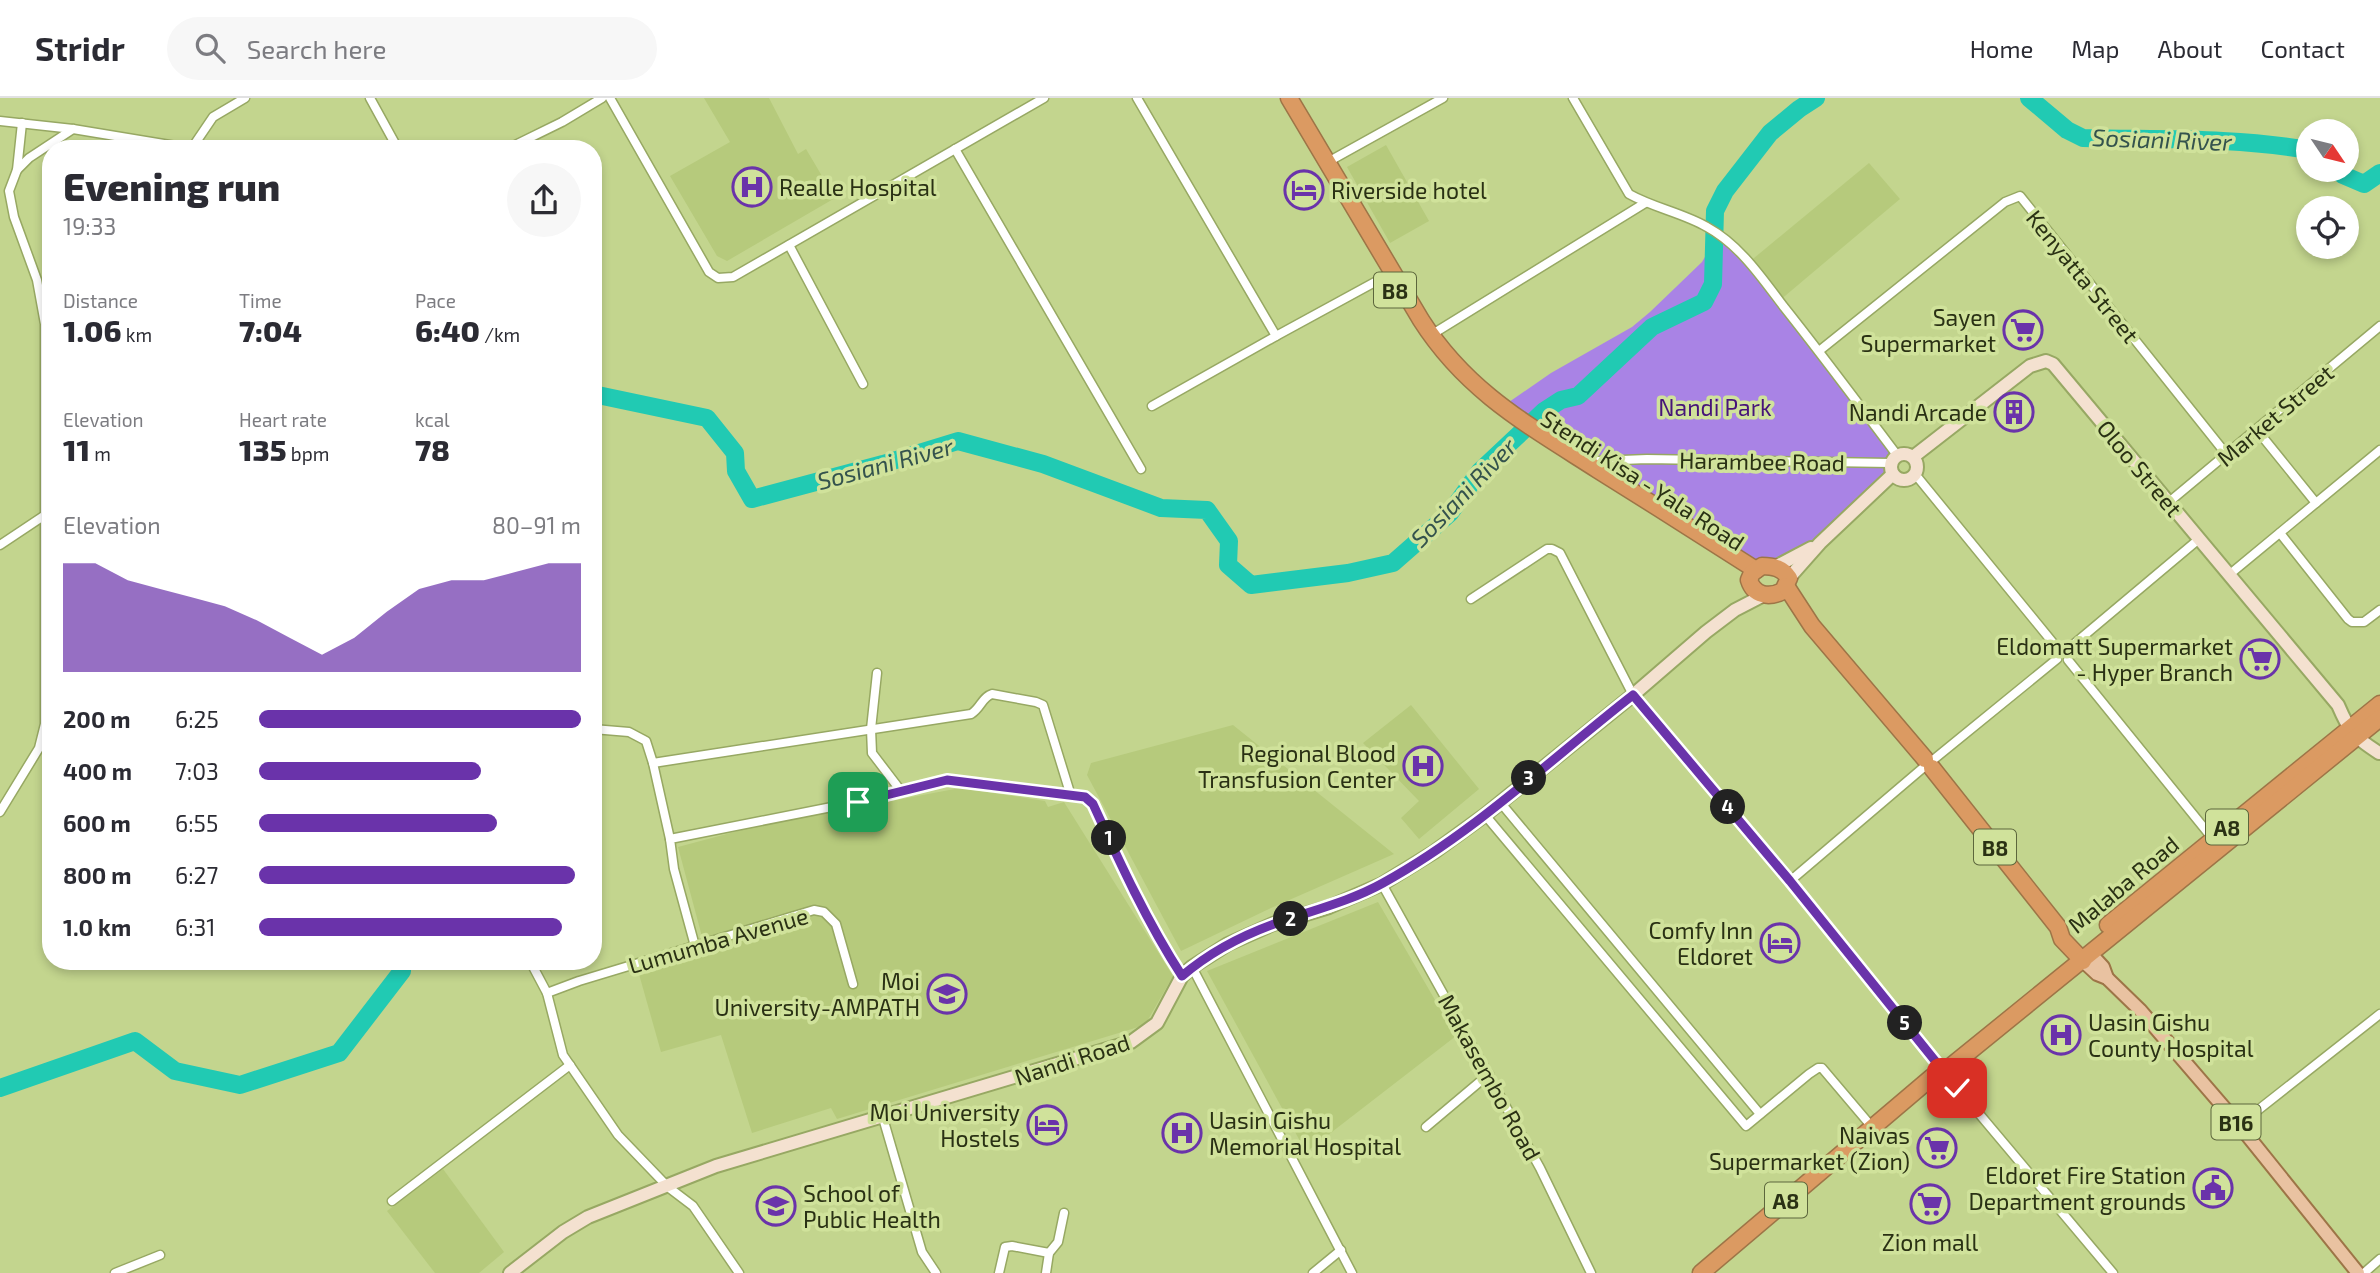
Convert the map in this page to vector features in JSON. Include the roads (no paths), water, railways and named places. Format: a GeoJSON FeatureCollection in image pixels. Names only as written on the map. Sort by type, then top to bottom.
{"type":"FeatureCollection","features":[{"type":"Feature","properties":{"kind":"highway","name":"Stendi Kisa - Yala Road"},"geometry":{"type":"LineString","coordinates":[[1289,98],[1325,163],[1441,350],[1471,382],[1513,419],[1607,486],[1768,584],[1812,626],[1929,763],[2058,927],[2062,939],[2083,954]]}},
{"type":"Feature","properties":{"kind":"highway","name":"B8"},"geometry":{"type":"LineString","coordinates":[[1325,163],[1386,276],[1433,349],[1473,391],[1513,419]]}},
{"type":"Feature","properties":{"kind":"highway","name":"B8"},"geometry":{"type":"LineString","coordinates":[[1539,436],[1592,466],[1768,584]]}},
{"type":"Feature","properties":{"kind":"highway"},"geometry":{"type":"LineString","coordinates":[[1768,584],[1762,566],[1775,567]]}},
{"type":"Feature","properties":{"kind":"highway","name":"Malaba Road"},"geometry":{"type":"LineString","coordinates":[[1701,1273],[1872,1127],[2083,954],[2213,838],[2362,726],[2380,704]]}},
{"type":"Feature","properties":{"kind":"highway","name":"A8"},"geometry":{"type":"LineString","coordinates":[[2083,954],[2362,726]]}},
{"type":"Feature","properties":{"kind":"main road","name":"B16"},"geometry":{"type":"LineString","coordinates":[[2083,954],[2103,967],[2107,978],[2140,1010],[2239,1125],[2358,1273]]}},
{"type":"Feature","properties":{"kind":"street"},"geometry":{"type":"LineString","coordinates":[[199,140],[213,117],[245,98]]}},
{"type":"Feature","properties":{"kind":"street"},"geometry":{"type":"LineString","coordinates":[[370,98],[393,140]]}},
{"type":"Feature","properties":{"kind":"street"},"geometry":{"type":"LineString","coordinates":[[525,140],[602,98]]}},
{"type":"Feature","properties":{"kind":"street"},"geometry":{"type":"LineString","coordinates":[[610,98],[709,272],[718,278],[733,277],[1044,98]]}},
{"type":"Feature","properties":{"kind":"street"},"geometry":{"type":"LineString","coordinates":[[1137,98],[1276,336]]}},
{"type":"Feature","properties":{"kind":"street"},"geometry":{"type":"LineString","coordinates":[[1325,163],[1443,98]]}},
{"type":"Feature","properties":{"kind":"street"},"geometry":{"type":"LineString","coordinates":[[1573,98],[1629,194],[1707,227],[1732,244],[1749,262],[1819,351],[1904,480],[1915,474],[1917,467],[1913,457],[1905,453],[1894,464]]}},
{"type":"Feature","properties":{"kind":"street"},"geometry":{"type":"LineString","coordinates":[[0,121],[139,140]]}},
{"type":"Feature","properties":{"kind":"street"},"geometry":{"type":"LineString","coordinates":[[22,122],[17,170],[9,191],[14,217],[42,295]]}},
{"type":"Feature","properties":{"kind":"street"},"geometry":{"type":"LineString","coordinates":[[56,140],[73,129]]}},
{"type":"Feature","properties":{"kind":"street"},"geometry":{"type":"LineString","coordinates":[[17,170],[42,149]]}},
{"type":"Feature","properties":{"kind":"street"},"geometry":{"type":"LineString","coordinates":[[955,149],[1141,469]]}},
{"type":"Feature","properties":{"kind":"street"},"geometry":{"type":"LineString","coordinates":[[0,197],[9,191]]}},
{"type":"Feature","properties":{"kind":"street","name":"Kenyatta Street"},"geometry":{"type":"LineString","coordinates":[[1819,351],[2005,202],[2020,197],[2227,455]]}},
{"type":"Feature","properties":{"kind":"street"},"geometry":{"type":"LineString","coordinates":[[1430,335],[1645,203]]}},
{"type":"Feature","properties":{"kind":"street"},"geometry":{"type":"LineString","coordinates":[[789,245],[863,384]]}},
{"type":"Feature","properties":{"kind":"street"},"geometry":{"type":"LineString","coordinates":[[1152,406],[1386,276]]}},
{"type":"Feature","properties":{"kind":"street","name":"Market Street"},"geometry":{"type":"LineString","coordinates":[[2169,502],[2380,326]]}},
{"type":"Feature","properties":{"kind":"street","name":"Oloo Street"},"geometry":{"type":"LineString","coordinates":[[1913,457],[2030,366],[2046,361],[2059,368],[2338,705],[2362,726],[2379,753]]}},
{"type":"Feature","properties":{"kind":"street"},"geometry":{"type":"LineString","coordinates":[[2257,430],[2316,503]]}},
{"type":"Feature","properties":{"kind":"street"},"geometry":{"type":"LineString","coordinates":[[2230,574],[2380,450]]}},
{"type":"Feature","properties":{"kind":"street","name":"Harambee Road"},"geometry":{"type":"LineString","coordinates":[[1592,466],[1597,461],[1647,459],[1894,464]]}},
{"type":"Feature","properties":{"kind":"street","name":"Nandi Road"},"geometry":{"type":"LineString","coordinates":[[510,1273],[572,1225],[716,1166],[1131,1042],[1147,1033],[1157,1023],[1187,972],[1228,944],[1273,924],[1329,906],[1382,884],[1434,852],[1485,815],[1706,632],[1820,542],[1894,464]]}},
{"type":"Feature","properties":{"kind":"street"},"geometry":{"type":"LineString","coordinates":[[1915,474],[2058,649]]}},
{"type":"Feature","properties":{"kind":"street"},"geometry":{"type":"LineString","coordinates":[[0,545],[42,517]]}},
{"type":"Feature","properties":{"kind":"street"},"geometry":{"type":"LineString","coordinates":[[2280,533],[2348,619],[2357,623],[2364,622],[2380,610]]}},
{"type":"Feature","properties":{"kind":"street"},"geometry":{"type":"LineString","coordinates":[[2068,649],[2199,539]]}},
{"type":"Feature","properties":{"kind":"street","name":"Nandi Road"},"geometry":{"type":"LineString","coordinates":[[1775,567],[1820,542]]}},
{"type":"Feature","properties":{"kind":"street"},"geometry":{"type":"LineString","coordinates":[[1471,599],[1547,549],[1556,550],[1563,557],[1633,695],[1790,881],[1939,1072],[2113,1273]]}},
{"type":"Feature","properties":{"kind":"street"},"geometry":{"type":"LineString","coordinates":[[2058,649],[2068,649]]}},
{"type":"Feature","properties":{"kind":"street"},"geometry":{"type":"LineString","coordinates":[[2057,659],[2058,649]]}},
{"type":"Feature","properties":{"kind":"street"},"geometry":{"type":"LineString","coordinates":[[2068,649],[2068,660]]}},
{"type":"Feature","properties":{"kind":"street"},"geometry":{"type":"LineString","coordinates":[[1790,881],[2057,659]]}},
{"type":"Feature","properties":{"kind":"street"},"geometry":{"type":"LineString","coordinates":[[2057,659],[2063,662],[2068,660]]}},
{"type":"Feature","properties":{"kind":"street"},"geometry":{"type":"LineString","coordinates":[[2068,660],[2213,838]]}},
{"type":"Feature","properties":{"kind":"street"},"geometry":{"type":"LineString","coordinates":[[877,673],[871,729],[872,752],[901,791]]}},
{"type":"Feature","properties":{"kind":"street"},"geometry":{"type":"LineString","coordinates":[[653,763],[971,714],[992,694],[1043,705],[1071,796]]}},
{"type":"Feature","properties":{"kind":"street"},"geometry":{"type":"LineString","coordinates":[[602,730],[629,732],[646,741],[670,839],[674,869],[695,946]]}},
{"type":"Feature","properties":{"kind":"street"},"geometry":{"type":"LineString","coordinates":[[0,812],[42,740]]}},
{"type":"Feature","properties":{"kind":"street"},"geometry":{"type":"LineString","coordinates":[[670,839],[954,780],[1085,797],[1093,804],[1133,890],[1165,949],[1187,972],[1352,1273]]}},
{"type":"Feature","properties":{"kind":"street"},"geometry":{"type":"LineString","coordinates":[[1500,802],[1759,1114]]}},
{"type":"Feature","properties":{"kind":"street"},"geometry":{"type":"LineString","coordinates":[[1485,815],[1746,1126],[1810,1074],[1822,1068],[1872,1127]]}},
{"type":"Feature","properties":{"kind":"street","name":"Makasembo Road"},"geometry":{"type":"LineString","coordinates":[[1382,884],[1489,1074],[1573,1232],[1591,1273]]}},
{"type":"Feature","properties":{"kind":"street","name":"Lumumba Avenue"},"geometry":{"type":"LineString","coordinates":[[547,993],[814,911],[824,912],[836,924],[853,984]]}},
{"type":"Feature","properties":{"kind":"street"},"geometry":{"type":"LineString","coordinates":[[535,970],[547,993],[560,1047],[570,1065],[618,1135],[668,1187],[693,1206],[739,1273]]}},
{"type":"Feature","properties":{"kind":"street"},"geometry":{"type":"LineString","coordinates":[[2239,1125],[2377,1016],[2380,1027]]}},
{"type":"Feature","properties":{"kind":"street"},"geometry":{"type":"LineString","coordinates":[[392,1200],[570,1065]]}},
{"type":"Feature","properties":{"kind":"street"},"geometry":{"type":"LineString","coordinates":[[1426,1127],[1489,1074]]}},
{"type":"Feature","properties":{"kind":"street"},"geometry":{"type":"LineString","coordinates":[[883,1118],[922,1252],[936,1273]]}},
{"type":"Feature","properties":{"kind":"street"},"geometry":{"type":"LineString","coordinates":[[1046,1273],[1049,1253],[1058,1242],[1064,1213]]}},
{"type":"Feature","properties":{"kind":"street"},"geometry":{"type":"LineString","coordinates":[[999,1273],[1005,1247],[1049,1253]]}},
{"type":"Feature","properties":{"kind":"street"},"geometry":{"type":"LineString","coordinates":[[1313,1273],[1341,1250]]}},
{"type":"Feature","properties":{"kind":"street"},"geometry":{"type":"LineString","coordinates":[[115,1273],[160,1255]]}},
{"type":"Feature","properties":{"kind":"street"},"geometry":{"type":"LineString","coordinates":[[2364,1273],[2380,1259]]}},
{"type":"Feature","properties":{"kind":"waterway","name":"Sosiani River"},"geometry":{"type":"LineString","coordinates":[[602,396],[707,418],[735,453],[736,471],[752,499],[958,441],[1043,464],[1161,508],[1207,510],[1229,541],[1228,565],[1251,585],[1348,573],[1393,563],[1450,513],[1480,471],[1544,411],[1561,400],[1578,396],[1652,327],[1704,302],[1713,284],[1715,211],[1725,191],[1770,133],[1816,98]]}},
{"type":"Feature","properties":{"kind":"waterway","name":"Sosiani River"},"geometry":{"type":"LineString","coordinates":[[2029,98],[2067,130],[2083,138],[2224,141],[2296,148]]}},
{"type":"Feature","properties":{"kind":"waterway","name":"Sosiani River"},"geometry":{"type":"LineString","coordinates":[[2359,182],[2364,184],[2380,173]]}},
{"type":"Feature","properties":{"kind":"waterway","name":"Sosiani River"},"geometry":{"type":"LineString","coordinates":[[0,1088],[135,1041],[175,1071],[240,1085],[339,1053],[402,970]]}},
{"type":"Feature","properties":{"kind":"place","name":"Realle Hospital"},"geometry":{"type":"Point","coordinates":[752,187]}},
{"type":"Feature","properties":{"kind":"place","name":"Riverside hotel"},"geometry":{"type":"Point","coordinates":[1304,190]}},
{"type":"Feature","properties":{"kind":"place","name":"Sayen Supermarket"},"geometry":{"type":"Point","coordinates":[2023,330]}},
{"type":"Feature","properties":{"kind":"place","name":"Nandi Arcade"},"geometry":{"type":"Point","coordinates":[2014,412]}},
{"type":"Feature","properties":{"kind":"place","name":"Eldomatt Supermarket - Hyper Branch"},"geometry":{"type":"Point","coordinates":[2260,659]}},
{"type":"Feature","properties":{"kind":"place","name":"Regional Blood Transfusion Center"},"geometry":{"type":"Point","coordinates":[1423,766]}},
{"type":"Feature","properties":{"kind":"place","name":"Comfy Inn Eldoret"},"geometry":{"type":"Point","coordinates":[1780,943]}},
{"type":"Feature","properties":{"kind":"place","name":"Moi University-AMPATH"},"geometry":{"type":"Point","coordinates":[947,994]}},
{"type":"Feature","properties":{"kind":"place","name":"Uasin Gishu County Hospital"},"geometry":{"type":"Point","coordinates":[2061,1035]}},
{"type":"Feature","properties":{"kind":"place","name":"Moi University Hostels"},"geometry":{"type":"Point","coordinates":[1047,1125]}},
{"type":"Feature","properties":{"kind":"place","name":"Uasin Gishu Memorial Hospital"},"geometry":{"type":"Point","coordinates":[1182,1133]}},
{"type":"Feature","properties":{"kind":"place","name":"Naivas Supermarket (Zion)"},"geometry":{"type":"Point","coordinates":[1937,1148]}},
{"type":"Feature","properties":{"kind":"place","name":"Eldoret Fire Station Department grounds"},"geometry":{"type":"Point","coordinates":[2213,1188]}},
{"type":"Feature","properties":{"kind":"place","name":"Zion mall"},"geometry":{"type":"Point","coordinates":[1930,1204]}},
{"type":"Feature","properties":{"kind":"place","name":"School of Public Health"},"geometry":{"type":"Point","coordinates":[776,1206]}},
{"type":"Feature","properties":{"kind":"park label","name":"Nandi Park"},"geometry":{"type":"Point","coordinates":[1715,407]}}]}
